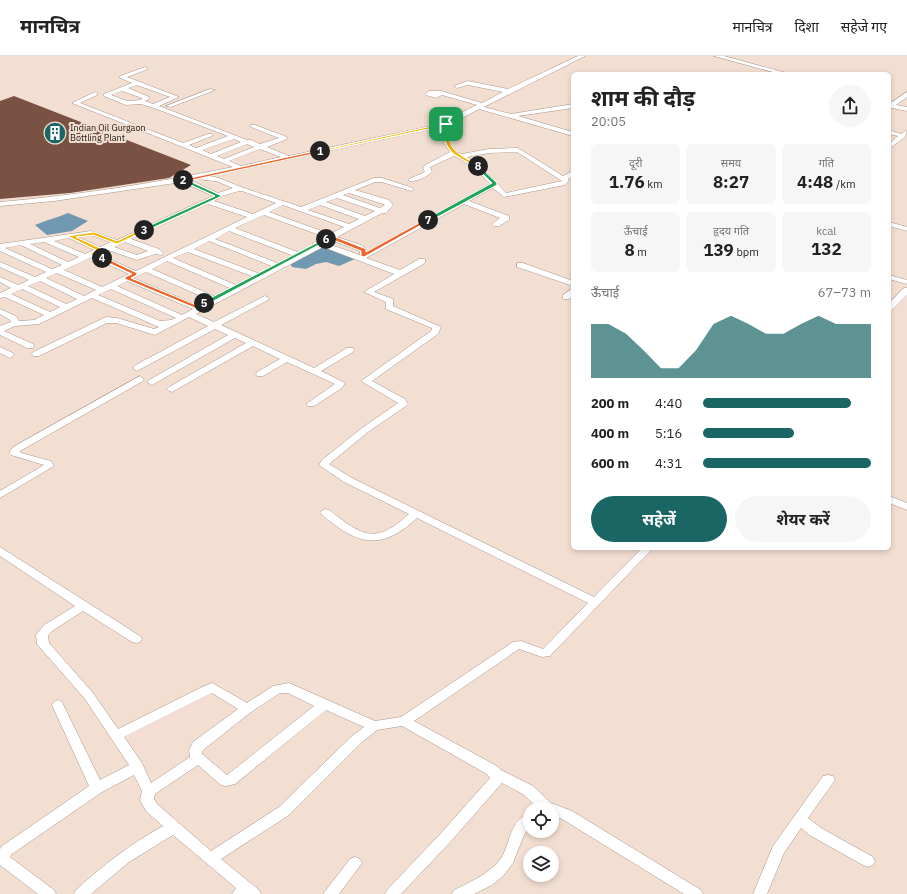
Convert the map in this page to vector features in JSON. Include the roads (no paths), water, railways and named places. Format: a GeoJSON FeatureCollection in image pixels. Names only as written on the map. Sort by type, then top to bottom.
{"type":"FeatureCollection","features":[{"type":"Feature","properties":{"kind":"street"},"geometry":{"type":"LineString","coordinates":[[0,204],[66,197],[183,180],[446,124],[508,91],[582,56]]}},
{"type":"Feature","properties":{"kind":"street"},"geometry":{"type":"LineString","coordinates":[[717,56],[779,72]]}},
{"type":"Feature","properties":{"kind":"street"},"geometry":{"type":"LineString","coordinates":[[145,69],[122,77],[176,97],[154,106]]}},
{"type":"Feature","properties":{"kind":"street"},"geometry":{"type":"LineString","coordinates":[[136,83],[106,95],[129,103],[141,102],[154,106],[262,146],[289,158]]}},
{"type":"Feature","properties":{"kind":"street"},"geometry":{"type":"LineString","coordinates":[[457,86],[468,83],[508,91]]}},
{"type":"Feature","properties":{"kind":"street"},"geometry":{"type":"LineString","coordinates":[[121,88],[147,98],[141,102]]}},
{"type":"Feature","properties":{"kind":"street"},"geometry":{"type":"LineString","coordinates":[[162,109],[212,90]]}},
{"type":"Feature","properties":{"kind":"street"},"geometry":{"type":"LineString","coordinates":[[441,93],[510,116],[571,133]]}},
{"type":"Feature","properties":{"kind":"street"},"geometry":{"type":"LineString","coordinates":[[95,94],[74,103],[241,168]]}},
{"type":"Feature","properties":{"kind":"street"},"geometry":{"type":"LineString","coordinates":[[891,106],[907,94]]}},
{"type":"Feature","properties":{"kind":"street"},"geometry":{"type":"LineString","coordinates":[[510,116],[571,106]]}},
{"type":"Feature","properties":{"kind":"street"},"geometry":{"type":"LineString","coordinates":[[891,107],[907,110]]}},
{"type":"Feature","properties":{"kind":"street"},"geometry":{"type":"LineString","coordinates":[[510,116],[571,113]]}},
{"type":"Feature","properties":{"kind":"street"},"geometry":{"type":"LineString","coordinates":[[446,124],[446,141],[454,153],[462,156],[477,166],[503,194],[506,195],[563,184],[566,181],[518,150],[489,151],[462,156]]}},
{"type":"Feature","properties":{"kind":"street"},"geometry":{"type":"LineString","coordinates":[[224,161],[285,138],[253,126]]}},
{"type":"Feature","properties":{"kind":"street"},"geometry":{"type":"LineString","coordinates":[[891,132],[905,134]]}},
{"type":"Feature","properties":{"kind":"street"},"geometry":{"type":"LineString","coordinates":[[891,145],[905,134]]}},
{"type":"Feature","properties":{"kind":"street"},"geometry":{"type":"LineString","coordinates":[[184,145],[210,135]]}},
{"type":"Feature","properties":{"kind":"street"},"geometry":{"type":"LineString","coordinates":[[197,150],[234,136]]}},
{"type":"Feature","properties":{"kind":"street"},"geometry":{"type":"LineString","coordinates":[[211,156],[249,141]]}},
{"type":"Feature","properties":{"kind":"street"},"geometry":{"type":"LineString","coordinates":[[411,180],[428,173],[429,172],[426,168],[427,166],[454,153]]}},
{"type":"Feature","properties":{"kind":"street"},"geometry":{"type":"LineString","coordinates":[[563,179],[571,174]]}},
{"type":"Feature","properties":{"kind":"street"},"geometry":{"type":"LineString","coordinates":[[200,176],[207,179],[217,179],[240,189],[350,228]]}},
{"type":"Feature","properties":{"kind":"street"},"geometry":{"type":"LineString","coordinates":[[301,210],[378,179],[411,189]]}},
{"type":"Feature","properties":{"kind":"street"},"geometry":{"type":"LineString","coordinates":[[183,180],[219,195]]}},
{"type":"Feature","properties":{"kind":"street"},"geometry":{"type":"LineString","coordinates":[[362,257],[495,184]]}},
{"type":"Feature","properties":{"kind":"street"},"geometry":{"type":"LineString","coordinates":[[2,295],[219,195],[240,189]]}},
{"type":"Feature","properties":{"kind":"street"},"geometry":{"type":"LineString","coordinates":[[0,264],[159,324],[165,324],[383,211],[389,206],[388,203],[348,190]]}},
{"type":"Feature","properties":{"kind":"street"},"geometry":{"type":"LineString","coordinates":[[335,196],[383,211]]}},
{"type":"Feature","properties":{"kind":"street"},"geometry":{"type":"LineString","coordinates":[[208,201],[253,217]]}},
{"type":"Feature","properties":{"kind":"street"},"geometry":{"type":"LineString","coordinates":[[319,202],[366,219]]}},
{"type":"Feature","properties":{"kind":"street"},"geometry":{"type":"LineString","coordinates":[[462,202],[505,217],[505,219],[496,224]]}},
{"type":"Feature","properties":{"kind":"street"},"geometry":{"type":"LineString","coordinates":[[0,331],[16,323],[33,322],[50,315],[282,203]]}},
{"type":"Feature","properties":{"kind":"street"},"geometry":{"type":"LineString","coordinates":[[263,212],[362,249],[364,251],[362,257]]}},
{"type":"Feature","properties":{"kind":"street"},"geometry":{"type":"LineString","coordinates":[[891,225],[907,229]]}},
{"type":"Feature","properties":{"kind":"street"},"geometry":{"type":"LineString","coordinates":[[230,229],[298,254]]}},
{"type":"Feature","properties":{"kind":"street"},"geometry":{"type":"LineString","coordinates":[[0,247],[20,242],[94,233],[156,251],[235,287]]}},
{"type":"Feature","properties":{"kind":"street"},"geometry":{"type":"LineString","coordinates":[[70,236],[137,258],[156,251]]}},
{"type":"Feature","properties":{"kind":"street"},"geometry":{"type":"LineString","coordinates":[[44,239],[136,274]]}},
{"type":"Feature","properties":{"kind":"street"},"geometry":{"type":"LineString","coordinates":[[209,239],[277,265]]}},
{"type":"Feature","properties":{"kind":"street"},"geometry":{"type":"LineString","coordinates":[[20,242],[69,264]]}},
{"type":"Feature","properties":{"kind":"street"},"geometry":{"type":"LineString","coordinates":[[36,354],[106,320],[117,320],[155,332],[319,246],[327,246],[362,257],[400,273]]}},
{"type":"Feature","properties":{"kind":"street"},"geometry":{"type":"LineString","coordinates":[[0,247],[102,290]]}},
{"type":"Feature","properties":{"kind":"street"},"geometry":{"type":"LineString","coordinates":[[188,249],[256,276]]}},
{"type":"Feature","properties":{"kind":"street"},"geometry":{"type":"LineString","coordinates":[[422,261],[368,292],[390,301],[389,307],[436,326],[437,330],[366,381],[402,401],[403,404],[365,430],[324,464],[331,471],[595,602]]}},
{"type":"Feature","properties":{"kind":"street"},"geometry":{"type":"LineString","coordinates":[[520,265],[571,283]]}},
{"type":"Feature","properties":{"kind":"street"},"geometry":{"type":"LineString","coordinates":[[146,269],[213,298]]}},
{"type":"Feature","properties":{"kind":"street"},"geometry":{"type":"LineString","coordinates":[[127,278],[196,307]]}},
{"type":"Feature","properties":{"kind":"street"},"geometry":{"type":"LineString","coordinates":[[891,278],[907,282]]}},
{"type":"Feature","properties":{"kind":"street"},"geometry":{"type":"LineString","coordinates":[[0,279],[66,307]]}},
{"type":"Feature","properties":{"kind":"street"},"geometry":{"type":"LineString","coordinates":[[111,286],[179,316]]}},
{"type":"Feature","properties":{"kind":"street"},"geometry":{"type":"LineString","coordinates":[[891,306],[907,290]]}},
{"type":"Feature","properties":{"kind":"street"},"geometry":{"type":"LineString","coordinates":[[566,297],[571,293]]}},
{"type":"Feature","properties":{"kind":"street"},"geometry":{"type":"LineString","coordinates":[[2,295],[50,315]]}},
{"type":"Feature","properties":{"kind":"street"},"geometry":{"type":"LineString","coordinates":[[137,368],[265,298]]}},
{"type":"Feature","properties":{"kind":"street"},"geometry":{"type":"LineString","coordinates":[[0,311],[13,318],[16,323]]}},
{"type":"Feature","properties":{"kind":"street"},"geometry":{"type":"LineString","coordinates":[[189,314],[287,358],[340,384],[311,404]]}},
{"type":"Feature","properties":{"kind":"street"},"geometry":{"type":"LineString","coordinates":[[0,331],[30,346]]}},
{"type":"Feature","properties":{"kind":"street"},"geometry":{"type":"LineString","coordinates":[[152,382],[235,335]]}},
{"type":"Feature","properties":{"kind":"street"},"geometry":{"type":"LineString","coordinates":[[172,388],[252,343]]}},
{"type":"Feature","properties":{"kind":"street"},"geometry":{"type":"LineString","coordinates":[[0,350],[10,355]]}},
{"type":"Feature","properties":{"kind":"street"},"geometry":{"type":"LineString","coordinates":[[315,371],[350,350]]}},
{"type":"Feature","properties":{"kind":"street"},"geometry":{"type":"LineString","coordinates":[[260,374],[287,358]]}},
{"type":"Feature","properties":{"kind":"street"},"geometry":{"type":"LineString","coordinates":[[0,495],[49,466],[48,463],[18,455],[14,452],[16,449],[140,379]]}},
{"type":"Feature","properties":{"kind":"street"},"geometry":{"type":"LineString","coordinates":[[891,500],[907,507]]}},
{"type":"Feature","properties":{"kind":"street"},"geometry":{"type":"LineString","coordinates":[[324,512],[356,535],[368,537],[390,534],[416,514]]}},
{"type":"Feature","properties":{"kind":"street"},"geometry":{"type":"LineString","coordinates":[[210,859],[284,811],[357,739],[374,726],[404,721],[517,646],[525,645],[539,652],[546,653],[646,550]]}},
{"type":"Feature","properties":{"kind":"street"},"geometry":{"type":"LineString","coordinates":[[0,551],[82,606],[136,639]]}},
{"type":"Feature","properties":{"kind":"street"},"geometry":{"type":"LineString","coordinates":[[82,606],[48,628],[42,635],[43,644],[89,696],[137,767],[149,791],[148,800],[152,808],[247,892]]}},
{"type":"Feature","properties":{"kind":"street"},"geometry":{"type":"LineString","coordinates":[[115,736],[212,688],[247,708]]}},
{"type":"Feature","properties":{"kind":"street"},"geometry":{"type":"LineString","coordinates":[[324,705],[230,780],[226,781],[221,778],[196,756],[195,750],[198,746],[247,708],[277,689],[282,688],[289,688],[324,705],[345,712],[374,726]]}},
{"type":"Feature","properties":{"kind":"street"},"geometry":{"type":"LineString","coordinates":[[58,705],[97,788]]}},
{"type":"Feature","properties":{"kind":"street"},"geometry":{"type":"LineString","coordinates":[[404,721],[462,752],[496,774],[528,790],[541,802]]}},
{"type":"Feature","properties":{"kind":"street"},"geometry":{"type":"LineString","coordinates":[[149,791],[199,758]]}},
{"type":"Feature","properties":{"kind":"street"},"geometry":{"type":"LineString","coordinates":[[49,894],[5,861],[1,855],[97,788],[137,767]]}},
{"type":"Feature","properties":{"kind":"street"},"geometry":{"type":"LineString","coordinates":[[392,894],[495,782],[497,778],[496,774]]}},
{"type":"Feature","properties":{"kind":"street"},"geometry":{"type":"LineString","coordinates":[[760,894],[778,850],[828,780]]}},
{"type":"Feature","properties":{"kind":"street"},"geometry":{"type":"LineString","coordinates":[[559,812],[567,815],[696,894]]}},
{"type":"Feature","properties":{"kind":"street"},"geometry":{"type":"LineString","coordinates":[[799,819],[816,832],[868,861]]}},
{"type":"Feature","properties":{"kind":"street"},"geometry":{"type":"LineString","coordinates":[[81,894],[106,870],[131,852],[174,827]]}},
{"type":"Feature","properties":{"kind":"street"},"geometry":{"type":"LineString","coordinates":[[459,894],[486,881],[497,873],[509,858],[517,833],[523,827]]}},
{"type":"Feature","properties":{"kind":"street"},"geometry":{"type":"LineString","coordinates":[[333,893],[355,863]]}},
{"type":"Feature","properties":{"kind":"water"},"geometry":{"type":"Polygon","coordinates":[[[68,213],[88,221],[72,231],[47,235],[35,225],[60,216],[68,213]]]}},
{"type":"Feature","properties":{"kind":"water"},"geometry":{"type":"Polygon","coordinates":[[[319,247],[329,247],[355,259],[339,266],[326,262],[316,264],[306,269],[292,267],[290,263],[319,247]]]}},
{"type":"Feature","properties":{"kind":"place","name":"Indian Oil Gurgaon Bottling Plant"},"geometry":{"type":"Point","coordinates":[55,133]}}]}
